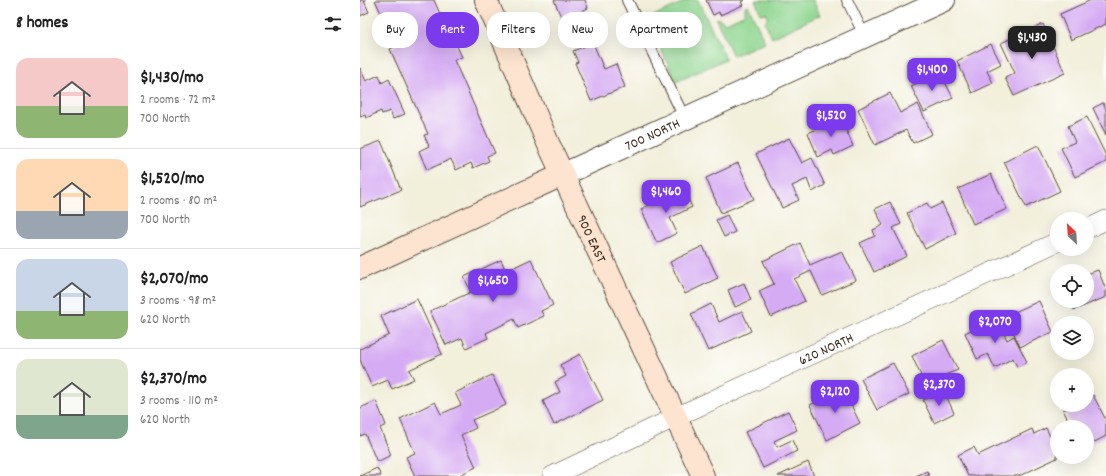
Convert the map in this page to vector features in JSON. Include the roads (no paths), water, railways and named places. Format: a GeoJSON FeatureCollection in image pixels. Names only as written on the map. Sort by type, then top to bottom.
{"type":"FeatureCollection","features":[{"type":"Feature","properties":{"kind":"main road","name":"900 EAST"},"geometry":{"type":"LineString","coordinates":[[486,0],[562,175],[703,476]]}},
{"type":"Feature","properties":{"kind":"main road","name":"700 NORTH"},"geometry":{"type":"LineString","coordinates":[[360,268],[562,175]]}},
{"type":"Feature","properties":{"kind":"street","name":"700 NORTH"},"geometry":{"type":"LineString","coordinates":[[562,175],[944,0]]}},
{"type":"Feature","properties":{"kind":"street"},"geometry":{"type":"LineString","coordinates":[[1094,226],[1106,220]]}},
{"type":"Feature","properties":{"kind":"street","name":"620 NORTH"},"geometry":{"type":"LineString","coordinates":[[552,476],[676,417],[1050,245]]}},
{"type":"Feature","properties":{"kind":"lane"},"geometry":{"type":"LineString","coordinates":[[627,0],[685,119]]}},
{"type":"Feature","properties":{"kind":"lane"},"geometry":{"type":"LineString","coordinates":[[847,0],[865,37]]}}]}
